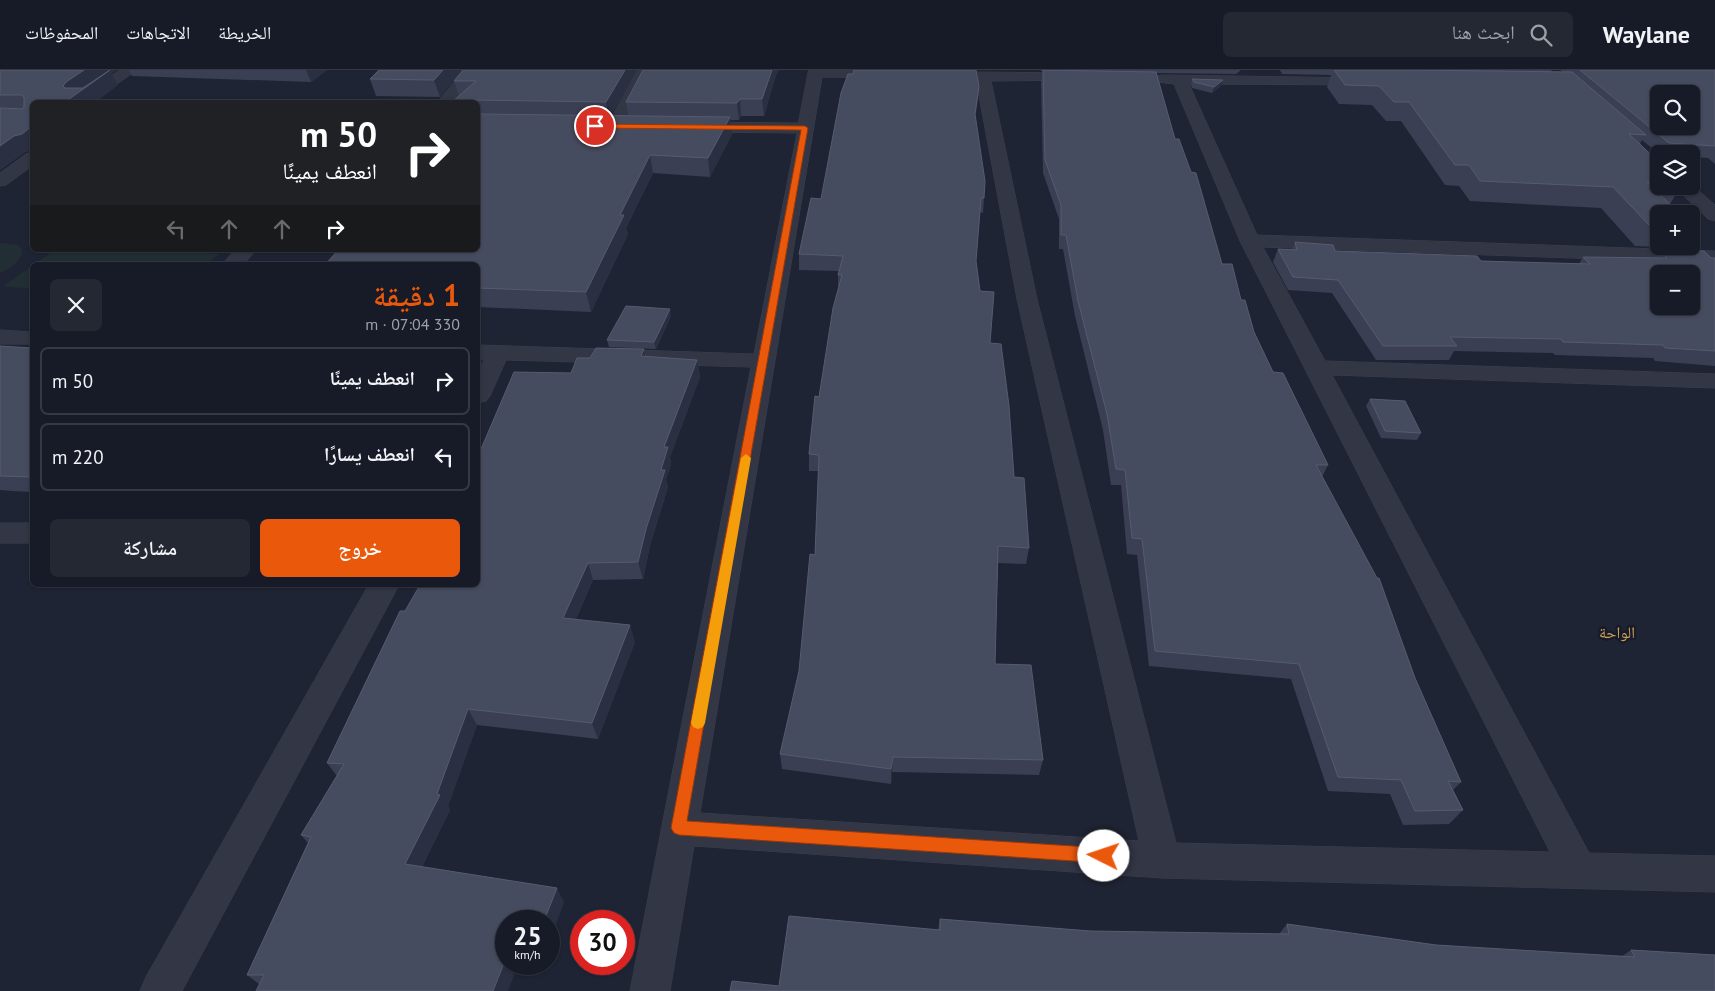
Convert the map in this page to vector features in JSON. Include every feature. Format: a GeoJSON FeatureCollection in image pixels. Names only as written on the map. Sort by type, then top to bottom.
{"type":"FeatureCollection","features":[{"type":"Feature","properties":{"kind":"street"},"geometry":{"type":"LineString","coordinates":[[84,100],[130,70]]}},
{"type":"Feature","properties":{"kind":"street"},"geometry":{"type":"LineString","coordinates":[[447,100],[472,70]]}},
{"type":"Feature","properties":{"kind":"street"},"geometry":{"type":"LineString","coordinates":[[615,126],[645,70]]}},
{"type":"Feature","properties":{"kind":"street"},"geometry":{"type":"LineString","coordinates":[[650,991],[816,71],[904,74]]}},
{"type":"Feature","properties":{"kind":"street"},"geometry":{"type":"LineString","coordinates":[[954,76],[1091,78]]}},
{"type":"Feature","properties":{"kind":"street"},"geometry":{"type":"LineString","coordinates":[[983,76],[1028,299],[1162,860]]}},
{"type":"Feature","properties":{"kind":"street"},"geometry":{"type":"LineString","coordinates":[[1149,78],[1378,82]]}},
{"type":"Feature","properties":{"kind":"street"},"geometry":{"type":"LineString","coordinates":[[1178,79],[1250,241],[1578,869]]}},
{"type":"Feature","properties":{"kind":"street"},"geometry":{"type":"LineString","coordinates":[[595,126],[634,126]]}},
{"type":"Feature","properties":{"kind":"street"},"geometry":{"type":"LineString","coordinates":[[681,127],[805,128]]}},
{"type":"Feature","properties":{"kind":"street"},"geometry":{"type":"LineString","coordinates":[[0,181],[30,159]]}},
{"type":"Feature","properties":{"kind":"street"},"geometry":{"type":"LineString","coordinates":[[1693,195],[1715,215]]}},
{"type":"Feature","properties":{"kind":"street"},"geometry":{"type":"LineString","coordinates":[[1250,241],[1715,257]]}},
{"type":"Feature","properties":{"kind":"street"},"geometry":{"type":"LineString","coordinates":[[235,262],[244,252]]}},
{"type":"Feature","properties":{"kind":"street"},"geometry":{"type":"LineString","coordinates":[[0,337],[30,338]]}},
{"type":"Feature","properties":{"kind":"street"},"geometry":{"type":"LineString","coordinates":[[480,387],[488,352],[763,361]]}},
{"type":"Feature","properties":{"kind":"street"},"geometry":{"type":"LineString","coordinates":[[1317,368],[1715,381]]}},
{"type":"Feature","properties":{"kind":"street"},"geometry":{"type":"LineString","coordinates":[[0,533],[30,534]]}},
{"type":"Feature","properties":{"kind":"street"},"geometry":{"type":"LineString","coordinates":[[160,991],[383,587]]}},
{"type":"Feature","properties":{"kind":"street"},"geometry":{"type":"LineString","coordinates":[[679,828],[1162,860],[1578,869],[1715,874]]}},
{"type":"Feature","properties":{"kind":"shaded area"},"geometry":{"type":"Polygon","coordinates":[[[0,243],[18,245],[22,250],[18,261],[0,273],[0,243]]]}},
{"type":"Feature","properties":{"kind":"shaded area"},"geometry":{"type":"Polygon","coordinates":[[[52,252],[195,252],[219,254],[209,262],[37,262],[52,252]]]}},
{"type":"Feature","properties":{"kind":"shaded area"},"geometry":{"type":"Polygon","coordinates":[[[30,267],[30,289],[3,286],[30,267]]]}},
{"type":"Feature","properties":{"kind":"building"},"geometry":{"type":"Polygon","coordinates":[[[0,70],[84,70],[63,86],[65,88],[83,88],[110,70],[68,100],[30,100],[30,128],[0,146],[0,108],[22,109],[24,107],[24,97],[22,95],[0,95],[0,70]]]}},
{"type":"Feature","properties":{"kind":"building"},"geometry":{"type":"Polygon","coordinates":[[[379,70],[443,70],[434,80],[370,79],[379,70]]]}},
{"type":"Feature","properties":{"kind":"building"},"geometry":{"type":"Polygon","coordinates":[[[463,70],[625,70],[606,102],[454,100],[476,81],[454,81],[463,70]]]}},
{"type":"Feature","properties":{"kind":"building"},"geometry":{"type":"Polygon","coordinates":[[[643,70],[772,70],[762,99],[740,99],[737,103],[626,102],[643,70]]]}},
{"type":"Feature","properties":{"kind":"building"},"geometry":{"type":"Polygon","coordinates":[[[854,70],[976,70],[979,87],[975,114],[985,181],[984,198],[981,198],[976,261],[980,291],[994,292],[990,343],[1001,344],[1009,406],[1014,477],[1024,478],[1029,548],[998,546],[995,664],[1031,665],[1043,760],[893,757],[891,769],[780,754],[799,671],[810,554],[815,555],[819,455],[809,454],[815,396],[819,397],[833,308],[842,275],[838,275],[843,256],[799,254],[811,198],[821,199],[841,93],[848,74],[853,74],[854,70]]]}},
{"type":"Feature","properties":{"kind":"building"},"geometry":{"type":"Polygon","coordinates":[[[1043,70],[1156,72],[1175,139],[1179,139],[1191,172],[1196,173],[1222,264],[1232,264],[1241,300],[1245,300],[1254,332],[1273,372],[1283,373],[1328,465],[1316,465],[1377,578],[1379,578],[1415,678],[1461,782],[1448,781],[1463,810],[1415,811],[1401,780],[1338,777],[1299,664],[1155,651],[1142,539],[1132,538],[1125,470],[1116,469],[1107,414],[1078,301],[1066,235],[1061,235],[1061,205],[1045,160],[1043,70]]]}},
{"type":"Feature","properties":{"kind":"building"},"geometry":{"type":"Polygon","coordinates":[[[1334,70],[1572,72],[1646,135],[1629,134],[1650,154],[1650,182],[1647,182],[1650,185],[1650,195],[1660,195],[1671,205],[1650,205],[1649,225],[1613,187],[1480,181],[1469,165],[1455,165],[1409,102],[1394,102],[1379,86],[1345,85],[1334,70]]]}},
{"type":"Feature","properties":{"kind":"building"},"geometry":{"type":"Polygon","coordinates":[[[1580,70],[1715,70],[1715,146],[1669,143],[1659,135],[1700,135],[1700,85],[1650,85],[1650,127],[1580,70]]]}},
{"type":"Feature","properties":{"kind":"building"},"geometry":{"type":"Polygon","coordinates":[[[1192,79],[1223,80],[1214,87],[1194,82],[1192,79]]]}},
{"type":"Feature","properties":{"kind":"building"},"geometry":{"type":"Polygon","coordinates":[[[480,114],[730,117],[708,158],[650,155],[620,215],[624,215],[586,292],[480,288],[480,262],[328,262],[336,252],[480,252],[480,114]]]}},
{"type":"Feature","properties":{"kind":"building"},"geometry":{"type":"Polygon","coordinates":[[[1295,242],[1333,245],[1335,251],[1477,256],[1481,261],[1590,264],[1583,257],[1667,258],[1664,255],[1700,255],[1700,251],[1704,251],[1711,258],[1715,258],[1715,351],[1665,348],[1663,345],[1563,342],[1561,339],[1450,337],[1457,346],[1383,346],[1338,280],[1293,277],[1278,249],[1297,250],[1295,242]]]}},
{"type":"Feature","properties":{"kind":"building"},"geometry":{"type":"Polygon","coordinates":[[[626,306],[670,309],[654,342],[607,340],[626,306]]]}},
{"type":"Feature","properties":{"kind":"building"},"geometry":{"type":"Polygon","coordinates":[[[0,346],[30,348],[30,477],[0,476],[0,346]]]}},
{"type":"Feature","properties":{"kind":"building"},"geometry":{"type":"Polygon","coordinates":[[[596,348],[644,349],[641,356],[697,360],[664,447],[668,447],[661,470],[665,470],[646,529],[638,562],[588,563],[563,618],[630,625],[592,723],[468,709],[437,794],[440,795],[405,864],[557,888],[548,910],[495,910],[495,975],[499,975],[493,991],[256,991],[264,975],[247,975],[311,837],[301,835],[344,764],[327,763],[400,611],[405,611],[419,587],[480,587],[480,451],[514,372],[571,373],[577,358],[590,358],[596,348]]]}},
{"type":"Feature","properties":{"kind":"building"},"geometry":{"type":"Polygon","coordinates":[[[1370,399],[1405,401],[1421,433],[1385,431],[1370,399]]]}},
{"type":"Feature","properties":{"kind":"building"},"geometry":{"type":"Polygon","coordinates":[[[789,916],[940,930],[940,919],[1090,931],[1289,934],[1287,924],[1436,945],[1635,957],[1631,950],[1715,955],[1715,991],[730,991],[732,981],[779,986],[789,916]]]}},
{"type":"Feature","properties":{"kind":"slow traffic"},"geometry":{"type":"LineString","coordinates":[[698,723],[746,458]]}},
{"type":"Feature","properties":{"kind":"district","name":"الواحة"},"geometry":{"type":"Point","coordinates":[1617,632]}},
{"type":"Feature","properties":{"kind":"route"},"geometry":{"type":"LineString","coordinates":[[595,126],[805,128],[679,828],[1104,856]]}}]}
